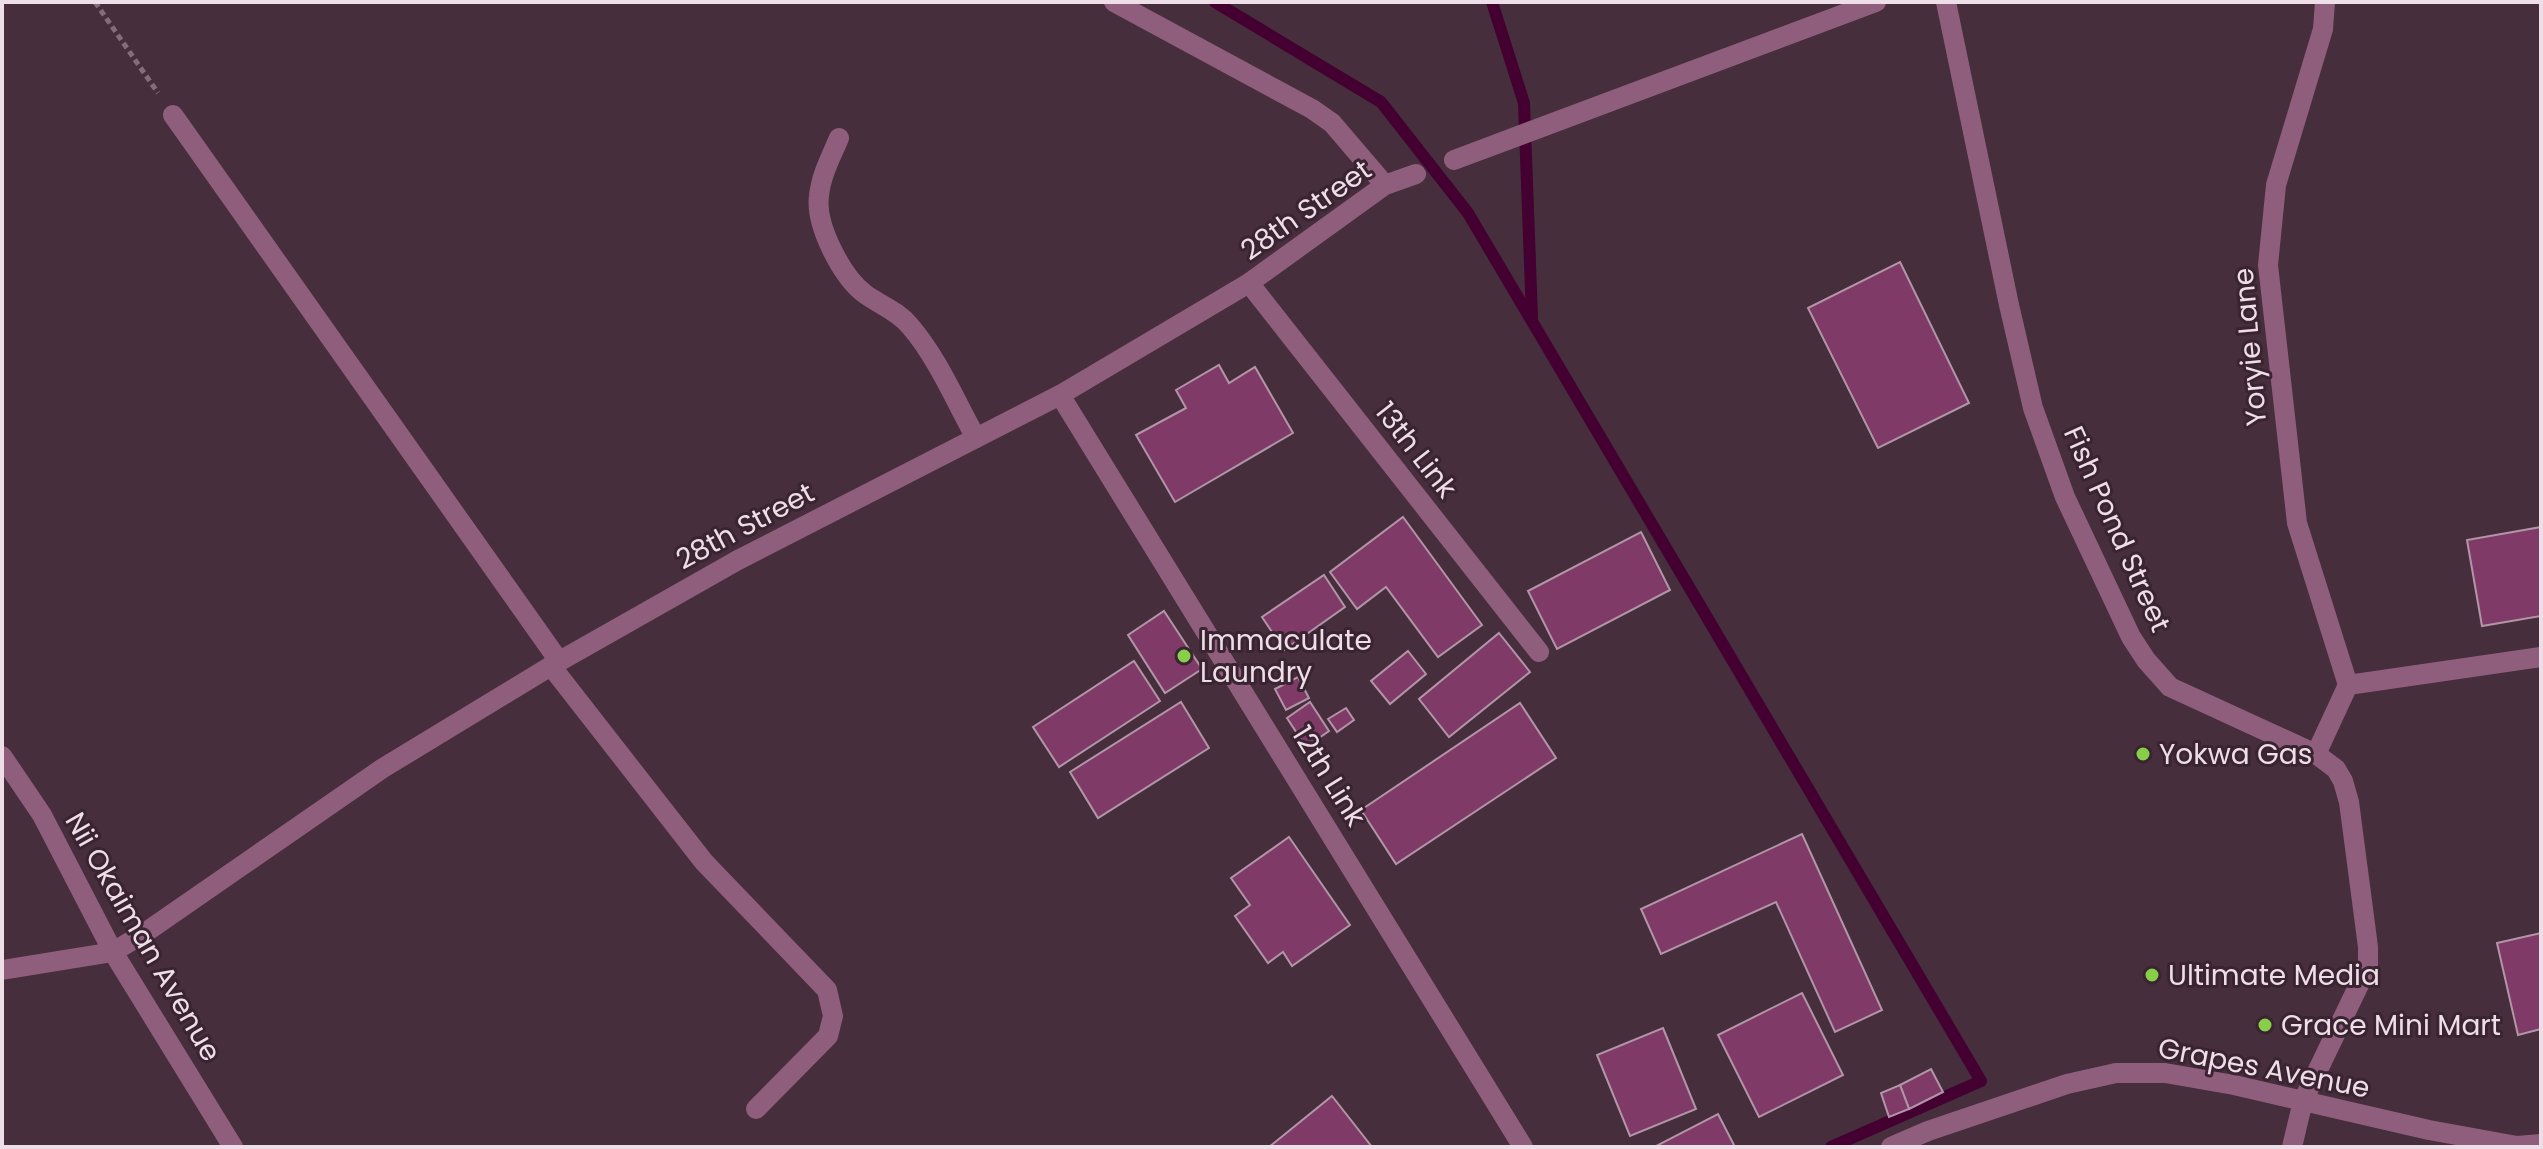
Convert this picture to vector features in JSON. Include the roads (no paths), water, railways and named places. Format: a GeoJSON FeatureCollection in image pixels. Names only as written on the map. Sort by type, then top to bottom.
{"type":"FeatureCollection","features":[{"type":"Feature","properties":{"kind":"street"},"geometry":{"type":"LineString","coordinates":[[1114,2],[1312,109],[1332,123],[1385,185]]}},
{"type":"Feature","properties":{"kind":"street"},"geometry":{"type":"LineString","coordinates":[[1454,160],[1876,2]]}},
{"type":"Feature","properties":{"kind":"street","name":"Fish Pond Street"},"geometry":{"type":"LineString","coordinates":[[1946,2],[2033,408],[2065,497],[2131,637],[2170,687],[2316,754],[2336,769],[2343,781],[2349,802],[2368,966],[2303,1101],[2292,1147]]}},
{"type":"Feature","properties":{"kind":"street","name":"Yoryie Lane"},"geometry":{"type":"LineString","coordinates":[[2325,2],[2323,29],[2276,185],[2268,265],[2297,523],[2348,685]]}},
{"type":"Feature","properties":{"kind":"street"},"geometry":{"type":"LineString","coordinates":[[173,115],[555,664],[704,862],[827,990],[833,1016],[828,1036],[756,1109]]}},
{"type":"Feature","properties":{"kind":"street"},"geometry":{"type":"LineString","coordinates":[[839,138],[822,178],[818,200],[821,221],[834,252],[846,274],[863,293],[909,324],[922,341],[976,438]]}},
{"type":"Feature","properties":{"kind":"street","name":"28th Street"},"geometry":{"type":"LineString","coordinates":[[113,952],[383,768],[555,664],[738,560],[1060,395],[1249,283],[1385,185],[1416,174]]}},
{"type":"Feature","properties":{"kind":"street","name":"13th Link"},"geometry":{"type":"LineString","coordinates":[[1249,283],[1539,652]]}},
{"type":"Feature","properties":{"kind":"street","name":"12th Link"},"geometry":{"type":"LineString","coordinates":[[1060,395],[1523,1147]]}},
{"type":"Feature","properties":{"kind":"street"},"geometry":{"type":"LineString","coordinates":[[2316,754],[2348,685],[2541,657]]}},
{"type":"Feature","properties":{"kind":"street","name":"Nii Okaiman Avenue"},"geometry":{"type":"LineString","coordinates":[[2,756],[42,815],[113,952],[233,1147]]}},
{"type":"Feature","properties":{"kind":"street"},"geometry":{"type":"LineString","coordinates":[[2,970],[113,952]]}},
{"type":"Feature","properties":{"kind":"street","name":"Grapes Avenue"},"geometry":{"type":"LineString","coordinates":[[1891,1147],[1928,1131],[2067,1084],[2116,1073],[2165,1073],[2303,1101],[2431,1139],[2517,1146],[2541,1144]]}},
{"type":"Feature","properties":{"kind":"waterway"},"geometry":{"type":"LineString","coordinates":[[1215,2],[1381,102],[1468,213],[1981,1081],[1831,1147]]}},
{"type":"Feature","properties":{"kind":"waterway"},"geometry":{"type":"LineString","coordinates":[[1492,2],[1524,103],[1532,317]]}},
{"type":"Feature","properties":{"kind":"place","name":"Immaculate Laundry"},"geometry":{"type":"Point","coordinates":[1184,656]}},
{"type":"Feature","properties":{"kind":"place","name":"Yokwa Gas"},"geometry":{"type":"Point","coordinates":[2143,754]}},
{"type":"Feature","properties":{"kind":"place","name":"Ultimate Media"},"geometry":{"type":"Point","coordinates":[2152,975]}},
{"type":"Feature","properties":{"kind":"place","name":"Grace Mini Mart"},"geometry":{"type":"Point","coordinates":[2265,1025]}}]}
